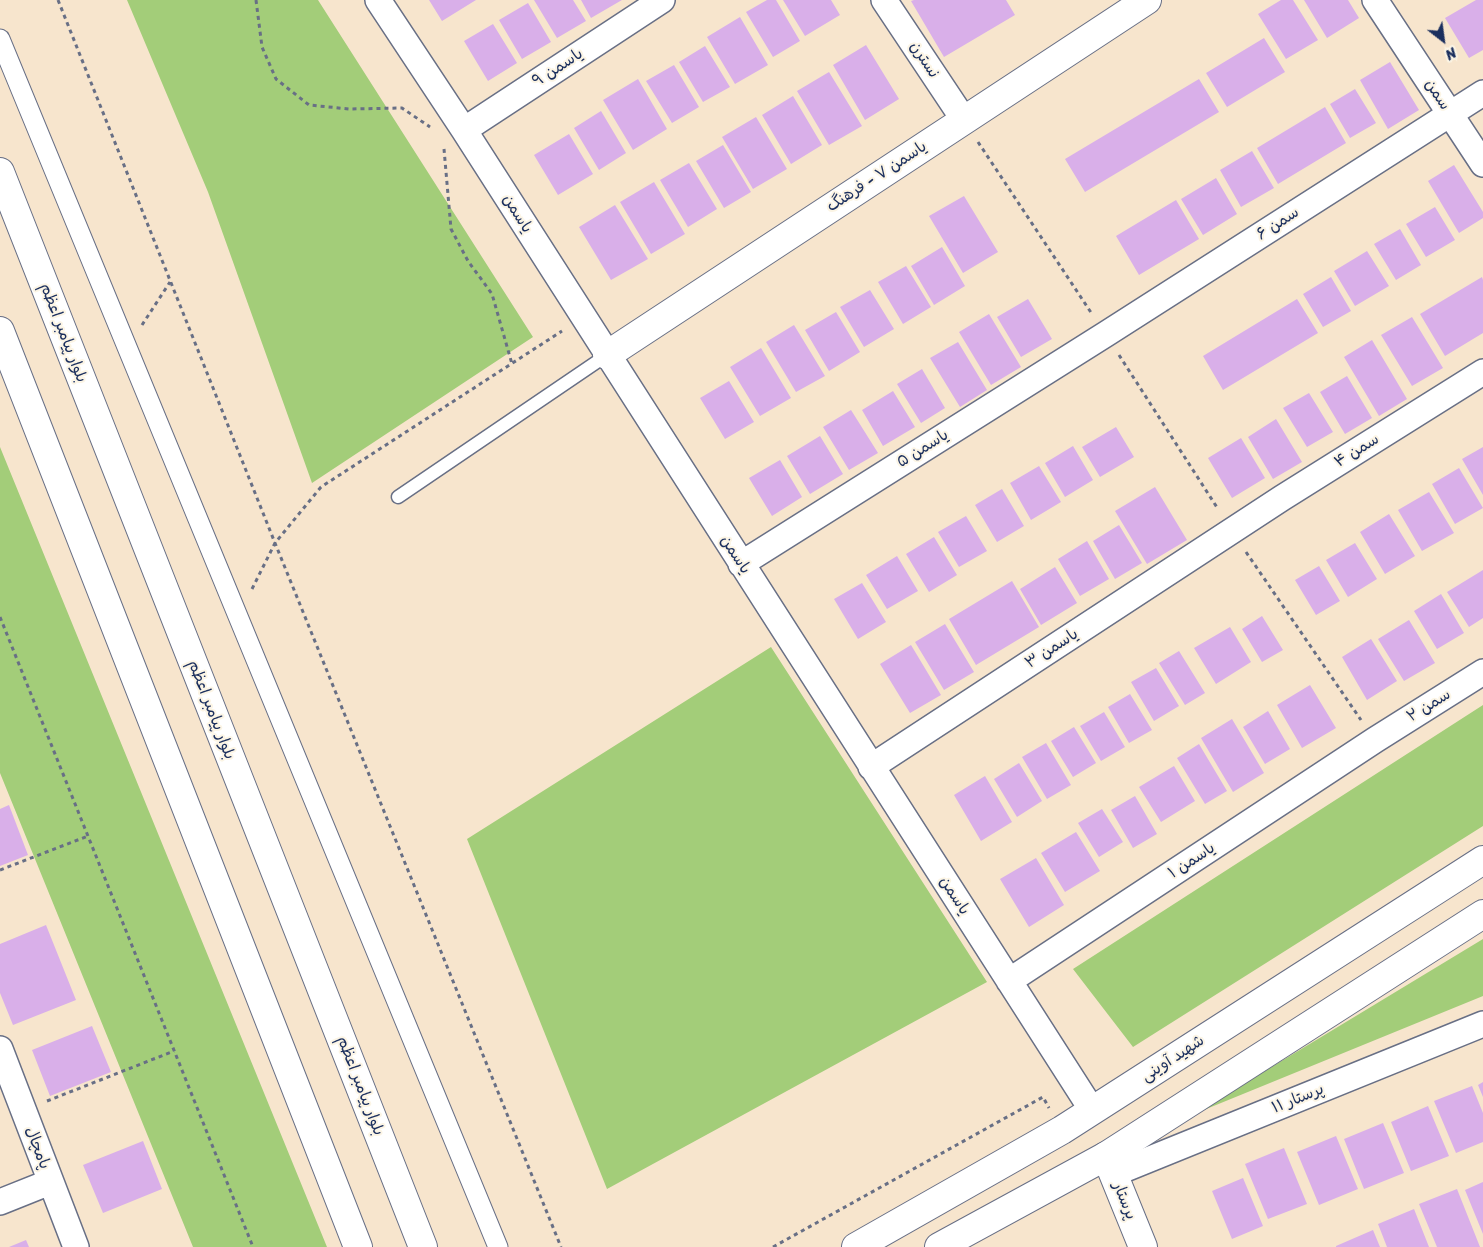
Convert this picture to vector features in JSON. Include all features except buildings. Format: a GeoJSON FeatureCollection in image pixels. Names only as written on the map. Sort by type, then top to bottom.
{"type":"FeatureCollection","features":[{"type":"Feature","properties":{"kind":"main road","name":"یاسمن ۷ - فرهنگ"},"geometry":{"type":"LineString","coordinates":[[607,355],[1147,0]]}},
{"type":"Feature","properties":{"kind":"main road","name":"بلوار پیامبر اعظم"},"geometry":{"type":"LineString","coordinates":[[0,172],[424,1244]]}},
{"type":"Feature","properties":{"kind":"main road"},"geometry":{"type":"LineString","coordinates":[[0,331],[358,1247]]}},
{"type":"Feature","properties":{"kind":"main road","name":"شهید آوینی"},"geometry":{"type":"LineString","coordinates":[[856,1247],[1062,1130],[1483,860]]}},
{"type":"Feature","properties":{"kind":"main road"},"geometry":{"type":"LineString","coordinates":[[939,1247],[1109,1165],[1483,914]]}},
{"type":"Feature","properties":{"kind":"main road","name":"پرستار"},"geometry":{"type":"LineString","coordinates":[[1109,1165],[1143,1247]]}},
{"type":"Feature","properties":{"kind":"street","name":"یاسمن"},"geometry":{"type":"LineString","coordinates":[[378,0],[464,130],[1092,1110]]}},
{"type":"Feature","properties":{"kind":"street","name":"نسترن"},"geometry":{"type":"LineString","coordinates":[[884,0],[964,120]]}},
{"type":"Feature","properties":{"kind":"street","name":"سمن"},"geometry":{"type":"LineString","coordinates":[[1376,0],[1483,164]]}},
{"type":"Feature","properties":{"kind":"street","name":"یاسمن ۹"},"geometry":{"type":"LineString","coordinates":[[464,130],[657,3]]}},
{"type":"Feature","properties":{"kind":"street"},"geometry":{"type":"LineString","coordinates":[[0,39],[498,1247]]}},
{"type":"Feature","properties":{"kind":"street","name":"سمن ۶"},"geometry":{"type":"LineString","coordinates":[[1106,334],[1483,93]]}},
{"type":"Feature","properties":{"kind":"street","name":"یاسمن ۵"},"geometry":{"type":"LineString","coordinates":[[741,564],[1106,334]]}},
{"type":"Feature","properties":{"kind":"street","name":"سمن ۴"},"geometry":{"type":"LineString","coordinates":[[1232,530],[1483,372]]}},
{"type":"Feature","properties":{"kind":"street","name":"یاسمن ۳"},"geometry":{"type":"LineString","coordinates":[[871,767],[1232,530]]}},
{"type":"Feature","properties":{"kind":"street","name":"سمن ۲"},"geometry":{"type":"LineString","coordinates":[[1375,740],[1483,672]]}},
{"type":"Feature","properties":{"kind":"street","name":"یاسمن ۱"},"geometry":{"type":"LineString","coordinates":[[1009,981],[1375,740]]}},
{"type":"Feature","properties":{"kind":"street","name":"پرستار ۱۱"},"geometry":{"type":"LineString","coordinates":[[1109,1165],[1483,1024]]}},
{"type":"Feature","properties":{"kind":"street","name":"پامچال"},"geometry":{"type":"LineString","coordinates":[[0,1049],[76,1247]]}},
{"type":"Feature","properties":{"kind":"street"},"geometry":{"type":"LineString","coordinates":[[0,1202],[50,1182]]}},
{"type":"Feature","properties":{"kind":"lane"},"geometry":{"type":"LineString","coordinates":[[398,497],[607,355]]}},
{"type":"Feature","properties":{"kind":"path"},"geometry":{"type":"LineString","coordinates":[[58,0],[275,543],[561,1247]]}},
{"type":"Feature","properties":{"kind":"path"},"geometry":{"type":"LineString","coordinates":[[256,0],[262,47],[276,78],[309,106],[349,109],[402,108],[432,128]]}},
{"type":"Feature","properties":{"kind":"path"},"geometry":{"type":"LineString","coordinates":[[964,120],[1106,334],[1232,530],[1375,740]]}},
{"type":"Feature","properties":{"kind":"path"},"geometry":{"type":"LineString","coordinates":[[443,144],[451,229],[468,261],[492,294],[512,364]]}},
{"type":"Feature","properties":{"kind":"path"},"geometry":{"type":"LineString","coordinates":[[127,348],[170,281]]}},
{"type":"Feature","properties":{"kind":"path"},"geometry":{"type":"LineString","coordinates":[[238,616],[275,543],[321,487],[583,318]]}},
{"type":"Feature","properties":{"kind":"path"},"geometry":{"type":"LineString","coordinates":[[0,617],[253,1247]]}},
{"type":"Feature","properties":{"kind":"path"},"geometry":{"type":"LineString","coordinates":[[0,870],[88,836]]}},
{"type":"Feature","properties":{"kind":"path"},"geometry":{"type":"LineString","coordinates":[[23,1110],[174,1051]]}},
{"type":"Feature","properties":{"kind":"path"},"geometry":{"type":"LineString","coordinates":[[773,1247],[1043,1097],[1062,1130]]}},
{"type":"Feature","properties":{"kind":"green space"},"geometry":{"type":"Polygon","coordinates":[[[127,0],[318,0],[533,337],[312,483],[208,192],[127,0]]]}},
{"type":"Feature","properties":{"kind":"green space"},"geometry":{"type":"Polygon","coordinates":[[[0,447],[327,1247],[193,1247],[0,773],[0,447]]]}},
{"type":"Feature","properties":{"kind":"green space"},"geometry":{"type":"Polygon","coordinates":[[[771,647],[987,982],[607,1189],[467,839],[771,647]]]}},
{"type":"Feature","properties":{"kind":"green space"},"geometry":{"type":"Polygon","coordinates":[[[1483,705],[1483,826],[1133,1047],[1073,969],[1483,705]]]}},
{"type":"Feature","properties":{"kind":"green space"},"geometry":{"type":"Polygon","coordinates":[[[1483,939],[1483,996],[1194,1114],[1483,939]]]}}]}
